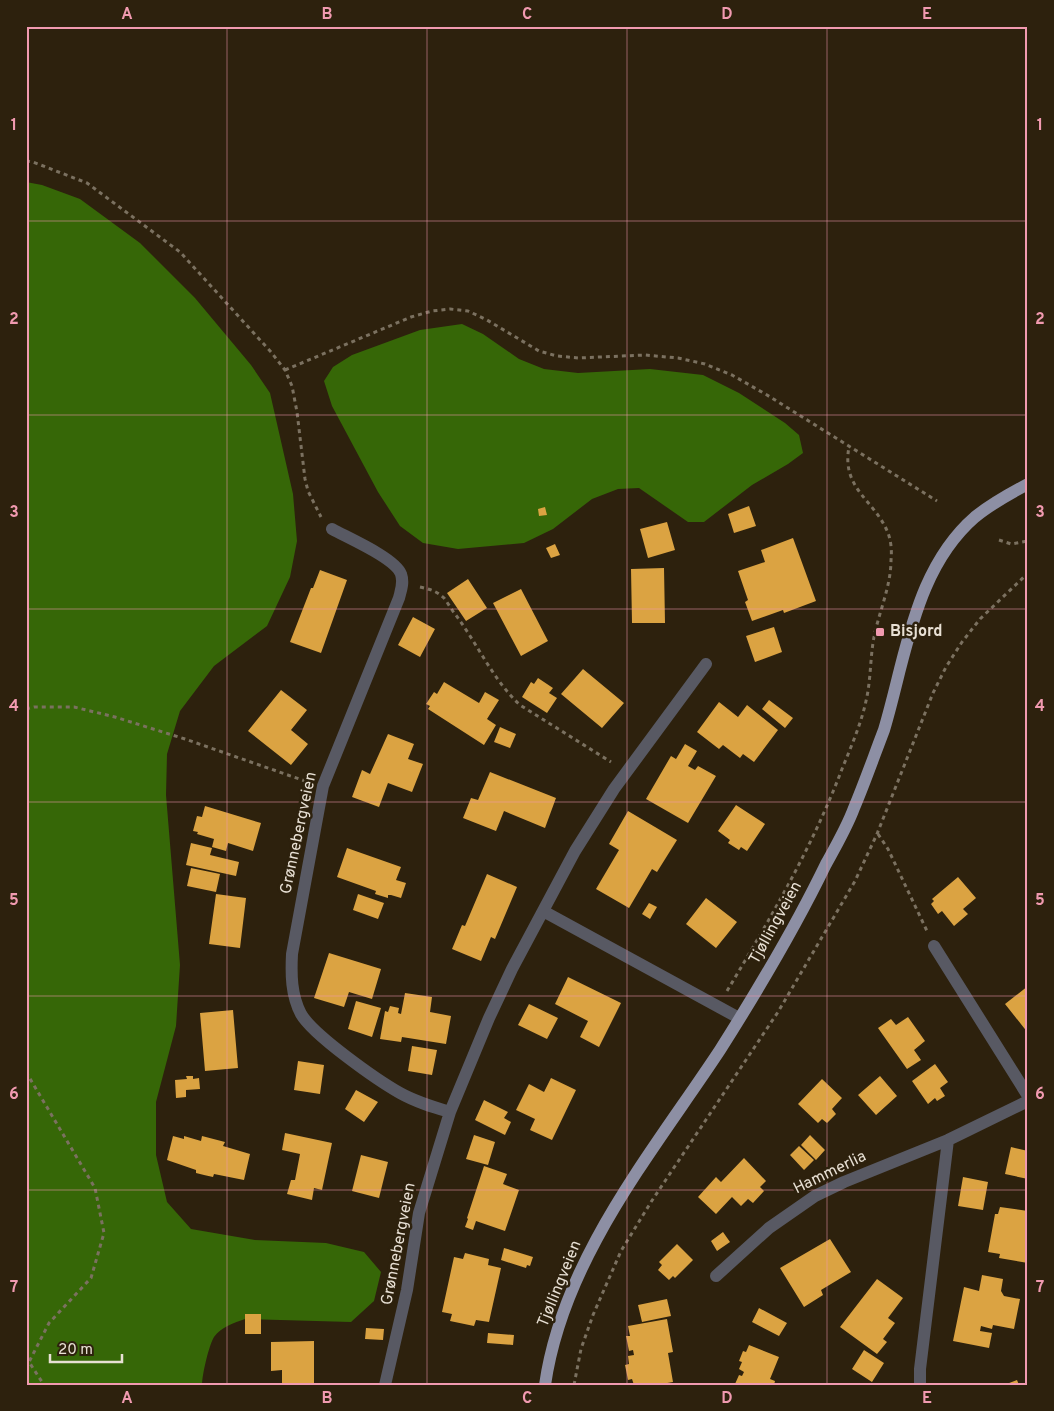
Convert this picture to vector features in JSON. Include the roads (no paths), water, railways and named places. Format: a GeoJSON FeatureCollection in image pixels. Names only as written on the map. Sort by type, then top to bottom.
{"type":"FeatureCollection","features":[{"type":"Feature","properties":{"kind":"main road","name":"Tjøllingveien"},"geometry":{"type":"LineString","coordinates":[[545,1385],[554,1343],[567,1302],[583,1262],[614,1209],[739,1018],[802,911],[854,810],[885,726],[909,634],[922,593],[941,557],[954,539],[975,518],[1000,499],[1028,484]]}},
{"type":"Feature","properties":{"kind":"street","name":"Grønnebergveien"},"geometry":{"type":"LineString","coordinates":[[332,529],[392,562],[401,576],[402,585],[399,598],[367,673],[323,786],[292,954],[291,975],[297,1004],[302,1016],[313,1028],[367,1071],[401,1093],[427,1105],[450,1112]]}},
{"type":"Feature","properties":{"kind":"street","name":"Grønnebergveien"},"geometry":{"type":"LineString","coordinates":[[385,1385],[407,1290],[419,1213],[450,1112],[493,1009],[512,969],[576,851],[614,789],[706,664]]}},
{"type":"Feature","properties":{"kind":"street"},"geometry":{"type":"LineString","coordinates":[[543,912],[739,1018]]}},
{"type":"Feature","properties":{"kind":"street"},"geometry":{"type":"LineString","coordinates":[[934,946],[1028,1096]]}},
{"type":"Feature","properties":{"kind":"street","name":"Hammerlia"},"geometry":{"type":"LineString","coordinates":[[716,1276],[769,1228],[814,1196],[948,1140],[1028,1101]]}},
{"type":"Feature","properties":{"kind":"street"},"geometry":{"type":"LineString","coordinates":[[920,1385],[920,1369],[948,1140]]}},
{"type":"Feature","properties":{"kind":"place","name":"Bisjord"},"geometry":{"type":"Point","coordinates":[880,632]}}]}
